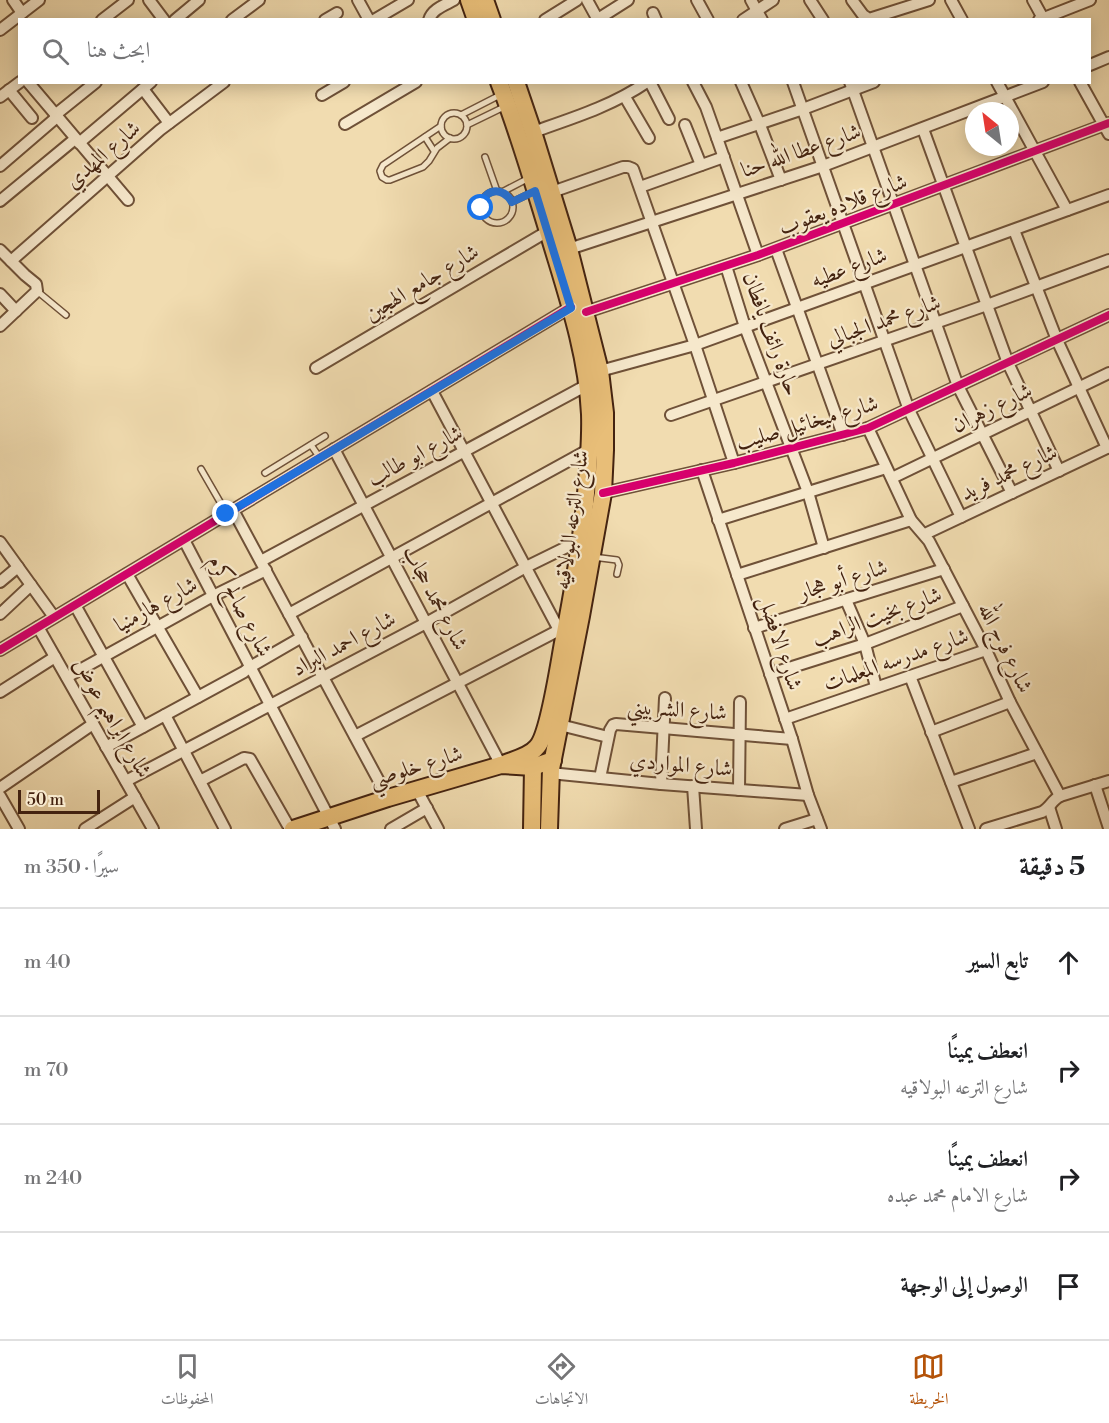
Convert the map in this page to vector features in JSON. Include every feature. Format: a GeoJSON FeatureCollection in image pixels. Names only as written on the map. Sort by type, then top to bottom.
{"type":"FeatureCollection","features":[{"type":"Feature","properties":{"kind":"main road"},"geometry":{"type":"LineString","coordinates":[[469,0],[475,18]]}},
{"type":"Feature","properties":{"kind":"main road"},"geometry":{"type":"LineString","coordinates":[[485,0],[491,18]]}},
{"type":"Feature","properties":{"kind":"main road","name":"شارع الترعه البولاقيه"},"geometry":{"type":"LineString","coordinates":[[501,765],[531,753],[537,748],[548,721],[569,621],[581,540],[590,449],[588,384],[569,249],[533,132],[510,93]]}},
{"type":"Feature","properties":{"kind":"main road","name":"شارع الترعه البولاقيه"},"geometry":{"type":"LineString","coordinates":[[510,93],[533,184],[548,231],[600,371],[605,413],[603,493],[592,556],[569,621],[560,725],[552,767],[549,829]]}},
{"type":"Feature","properties":{"kind":"main road","name":"شارع خلوصي"},"geometry":{"type":"LineString","coordinates":[[292,829],[332,823],[388,798],[501,765],[552,767]]}},
{"type":"Feature","properties":{"kind":"main road"},"geometry":{"type":"LineString","coordinates":[[532,829],[533,767]]}},
{"type":"Feature","properties":{"kind":"street"},"geometry":{"type":"LineString","coordinates":[[13,0],[22,13]]}},
{"type":"Feature","properties":{"kind":"street"},"geometry":{"type":"LineString","coordinates":[[0,30],[39,0]]}},
{"type":"Feature","properties":{"kind":"street"},"geometry":{"type":"LineString","coordinates":[[105,18],[128,0]]}},
{"type":"Feature","properties":{"kind":"street"},"geometry":{"type":"LineString","coordinates":[[149,0],[162,18]]}},
{"type":"Feature","properties":{"kind":"street"},"geometry":{"type":"LineString","coordinates":[[177,18],[199,0]]}},
{"type":"Feature","properties":{"kind":"street"},"geometry":{"type":"LineString","coordinates":[[235,18],[259,0]]}},
{"type":"Feature","properties":{"kind":"street"},"geometry":{"type":"LineString","coordinates":[[377,18],[408,0]]}},
{"type":"Feature","properties":{"kind":"street"},"geometry":{"type":"LineString","coordinates":[[429,18],[435,10],[454,0]]}},
{"type":"Feature","properties":{"kind":"street"},"geometry":{"type":"LineString","coordinates":[[548,18],[578,0]]}},
{"type":"Feature","properties":{"kind":"street"},"geometry":{"type":"LineString","coordinates":[[587,0],[597,18]]}},
{"type":"Feature","properties":{"kind":"street"},"geometry":{"type":"LineString","coordinates":[[600,18],[628,0]]}},
{"type":"Feature","properties":{"kind":"street"},"geometry":{"type":"LineString","coordinates":[[697,0],[707,18]]}},
{"type":"Feature","properties":{"kind":"street"},"geometry":{"type":"LineString","coordinates":[[751,0],[759,15],[773,0]]}},
{"type":"Feature","properties":{"kind":"street"},"geometry":{"type":"LineString","coordinates":[[810,0],[822,18]]}},
{"type":"Feature","properties":{"kind":"street"},"geometry":{"type":"LineString","coordinates":[[852,0],[868,18]]}},
{"type":"Feature","properties":{"kind":"street"},"geometry":{"type":"LineString","coordinates":[[874,18],[929,0]]}},
{"type":"Feature","properties":{"kind":"street"},"geometry":{"type":"LineString","coordinates":[[951,0],[961,18]]}},
{"type":"Feature","properties":{"kind":"street"},"geometry":{"type":"LineString","coordinates":[[1033,0],[1042,18]]}},
{"type":"Feature","properties":{"kind":"street"},"geometry":{"type":"LineString","coordinates":[[1045,18],[1090,0]]}},
{"type":"Feature","properties":{"kind":"street"},"geometry":{"type":"LineString","coordinates":[[361,1],[368,18]]}},
{"type":"Feature","properties":{"kind":"street"},"geometry":{"type":"LineString","coordinates":[[328,18],[337,13]]}},
{"type":"Feature","properties":{"kind":"street"},"geometry":{"type":"LineString","coordinates":[[1091,63],[1109,57]]}},
{"type":"Feature","properties":{"kind":"street"},"geometry":{"type":"LineString","coordinates":[[18,84],[5,94],[32,118]]}},
{"type":"Feature","properties":{"kind":"street"},"geometry":{"type":"LineString","coordinates":[[30,84],[128,200]]}},
{"type":"Feature","properties":{"kind":"street"},"geometry":{"type":"LineString","coordinates":[[0,166],[94,84]]}},
{"type":"Feature","properties":{"kind":"street","name":"شارع المهدي"},"geometry":{"type":"LineString","coordinates":[[12,261],[169,123],[221,84]]}},
{"type":"Feature","properties":{"kind":"street"},"geometry":{"type":"LineString","coordinates":[[322,95],[341,84]]}},
{"type":"Feature","properties":{"kind":"street"},"geometry":{"type":"LineString","coordinates":[[345,124],[413,84]]}},
{"type":"Feature","properties":{"kind":"street"},"geometry":{"type":"LineString","coordinates":[[649,84],[669,119]]}},
{"type":"Feature","properties":{"kind":"street"},"geometry":{"type":"LineString","coordinates":[[694,84],[706,107],[759,255]]}},
{"type":"Feature","properties":{"kind":"street"},"geometry":{"type":"LineString","coordinates":[[742,84],[781,180]]}},
{"type":"Feature","properties":{"kind":"street"},"geometry":{"type":"LineString","coordinates":[[794,84],[909,410],[961,517]]}},
{"type":"Feature","properties":{"kind":"street"},"geometry":{"type":"LineString","coordinates":[[998,84],[1067,210]]}},
{"type":"Feature","properties":{"kind":"street","name":"شارع عطا الله حنا"},"geometry":{"type":"LineString","coordinates":[[569,249],[823,166],[1038,84]]}},
{"type":"Feature","properties":{"kind":"street"},"geometry":{"type":"LineString","coordinates":[[1081,84],[1107,128]]}},
{"type":"Feature","properties":{"kind":"street"},"geometry":{"type":"LineString","coordinates":[[0,201],[147,86],[169,123]]}},
{"type":"Feature","properties":{"kind":"street"},"geometry":{"type":"LineString","coordinates":[[533,132],[625,97],[634,86]]}},
{"type":"Feature","properties":{"kind":"street"},"geometry":{"type":"LineString","coordinates":[[717,138],[803,109],[851,87],[958,386],[1012,493]]}},
{"type":"Feature","properties":{"kind":"street"},"geometry":{"type":"LineString","coordinates":[[625,97],[649,138]]}},
{"type":"Feature","properties":{"kind":"street"},"geometry":{"type":"LineString","coordinates":[[685,125],[701,165]]}},
{"type":"Feature","properties":{"kind":"street","name":"شارع قلاده يعقوب"},"geometry":{"type":"LineString","coordinates":[[0,650],[432,391],[578,310],[673,284],[759,255],[1035,151],[1107,128]]}},
{"type":"Feature","properties":{"kind":"street"},"geometry":{"type":"LineString","coordinates":[[922,129],[1008,363],[1059,471]]}},
{"type":"Feature","properties":{"kind":"street"},"geometry":{"type":"LineString","coordinates":[[640,187],[724,157]]}},
{"type":"Feature","properties":{"kind":"street"},"geometry":{"type":"LineString","coordinates":[[552,192],[628,166],[633,169],[734,463]]}},
{"type":"Feature","properties":{"kind":"street","name":"شارع عطيه"},"geometry":{"type":"LineString","coordinates":[[600,371],[695,345],[1109,195]]}},
{"type":"Feature","properties":{"kind":"street"},"geometry":{"type":"LineString","coordinates":[[1014,230],[1057,340],[1108,448]]}},
{"type":"Feature","properties":{"kind":"street","name":"شارع جامع الهجين"},"geometry":{"type":"LineString","coordinates":[[316,368],[548,231]]}},
{"type":"Feature","properties":{"kind":"street"},"geometry":{"type":"LineString","coordinates":[[776,249],[843,435]]}},
{"type":"Feature","properties":{"kind":"street"},"geometry":{"type":"LineString","coordinates":[[0,250],[36,284],[37,291],[0,326]]}},
{"type":"Feature","properties":{"kind":"street","name":"شارع محمد الجبالي"},"geometry":{"type":"LineString","coordinates":[[671,415],[884,342],[1109,260]]}},
{"type":"Feature","properties":{"kind":"street","name":"حارة رائف يافطان"},"geometry":{"type":"LineString","coordinates":[[726,266],[745,327],[808,492],[824,548]]}},
{"type":"Feature","properties":{"kind":"street"},"geometry":{"type":"LineString","coordinates":[[0,294],[16,311]]}},
{"type":"Feature","properties":{"kind":"street","name":"شارع ميخائيل صليب"},"geometry":{"type":"LineString","coordinates":[[603,493],[734,463],[868,428],[1109,315]]}},
{"type":"Feature","properties":{"kind":"street","name":"شارع زهران"},"geometry":{"type":"LineString","coordinates":[[718,520],[808,492],[889,473],[932,459],[1109,373]]}},
{"type":"Feature","properties":{"kind":"street","name":"شارع ابو طالب"},"geometry":{"type":"LineString","coordinates":[[263,566],[364,506],[588,384]]}},
{"type":"Feature","properties":{"kind":"street"},"geometry":{"type":"LineString","coordinates":[[355,736],[458,683],[569,621],[526,567],[432,391]]}},
{"type":"Feature","properties":{"kind":"street"},"geometry":{"type":"LineString","coordinates":[[737,575],[911,520],[868,428]]}},
{"type":"Feature","properties":{"kind":"street","name":"شارع محمد فريد"},"geometry":{"type":"LineString","coordinates":[[925,534],[1108,448]]}},
{"type":"Feature","properties":{"kind":"street","name":"شارع محمد حجاب"},"geometry":{"type":"LineString","coordinates":[[334,449],[501,765]]}},
{"type":"Feature","properties":{"kind":"street"},"geometry":{"type":"LineString","coordinates":[[290,614],[590,449]]}},
{"type":"Feature","properties":{"kind":"street","name":"شارع الافضل"},"geometry":{"type":"LineString","coordinates":[[702,470],[819,824]]}},
{"type":"Feature","properties":{"kind":"street"},"geometry":{"type":"LineString","coordinates":[[230,512],[290,614],[388,798]]}},
{"type":"Feature","properties":{"kind":"street","name":"شارع فرج الله"},"geometry":{"type":"LineString","coordinates":[[911,520],[925,534],[944,569],[1060,796]]}},
{"type":"Feature","properties":{"kind":"street","name":"شارع صالح كرم"},"geometry":{"type":"LineString","coordinates":[[184,540],[332,823]]}},
{"type":"Feature","properties":{"kind":"street","name":"شارع احمد البراد"},"geometry":{"type":"LineString","coordinates":[[126,781],[426,623],[526,567],[581,540]]}},
{"type":"Feature","properties":{"kind":"street"},"geometry":{"type":"LineString","coordinates":[[0,542],[54,618]]}},
{"type":"Feature","properties":{"kind":"street","name":"شارع هارمنيا"},"geometry":{"type":"LineString","coordinates":[[67,677],[263,566]]}},
{"type":"Feature","properties":{"kind":"street"},"geometry":{"type":"LineString","coordinates":[[0,582],[18,567]]}},
{"type":"Feature","properties":{"kind":"street","name":"شارع أبو هجار"},"geometry":{"type":"LineString","coordinates":[[754,628],[944,569]]}},
{"type":"Feature","properties":{"kind":"street"},"geometry":{"type":"LineString","coordinates":[[127,574],[198,697]]}},
{"type":"Feature","properties":{"kind":"street"},"geometry":{"type":"LineString","coordinates":[[0,614],[31,585]]}},
{"type":"Feature","properties":{"kind":"street"},"geometry":{"type":"LineString","coordinates":[[846,600],[866,644],[876,687]]}},
{"type":"Feature","properties":{"kind":"street"},"geometry":{"type":"LineString","coordinates":[[75,605],[143,727]]}},
{"type":"Feature","properties":{"kind":"street","name":"شارع بخيت الراهب"},"geometry":{"type":"LineString","coordinates":[[770,674],[866,644],[963,606]]}},
{"type":"Feature","properties":{"kind":"street","name":"شارع ابراهيم عوض"},"geometry":{"type":"LineString","coordinates":[[38,627],[153,829]]}},
{"type":"Feature","properties":{"kind":"street"},"geometry":{"type":"LineString","coordinates":[[106,747],[244,672],[302,637]]}},
{"type":"Feature","properties":{"kind":"street","name":"شارع مدرسه المعلمات"},"geometry":{"type":"LineString","coordinates":[[785,720],[986,650]]}},
{"type":"Feature","properties":{"kind":"street"},"geometry":{"type":"LineString","coordinates":[[0,692],[55,657]]}},
{"type":"Feature","properties":{"kind":"street"},"geometry":{"type":"LineString","coordinates":[[910,676],[969,829]]}},
{"type":"Feature","properties":{"kind":"street"},"geometry":{"type":"LineString","coordinates":[[661,784],[665,698]]}},
{"type":"Feature","properties":{"kind":"street"},"geometry":{"type":"LineString","coordinates":[[739,790],[740,702]]}},
{"type":"Feature","properties":{"kind":"street"},"geometry":{"type":"LineString","coordinates":[[931,732],[1010,702]]}},
{"type":"Feature","properties":{"kind":"street"},"geometry":{"type":"LineString","coordinates":[[165,715],[225,829]]}},
{"type":"Feature","properties":{"kind":"street"},"geometry":{"type":"LineString","coordinates":[[0,788],[93,724]]}},
{"type":"Feature","properties":{"kind":"street","name":"شارع الشربيني"},"geometry":{"type":"LineString","coordinates":[[600,778],[608,737],[611,727],[616,724],[792,739]]}},
{"type":"Feature","properties":{"kind":"street"},"geometry":{"type":"LineString","coordinates":[[560,725],[608,737]]}},
{"type":"Feature","properties":{"kind":"street"},"geometry":{"type":"LineString","coordinates":[[951,782],[1037,753]]}},
{"type":"Feature","properties":{"kind":"street"},"geometry":{"type":"LineString","coordinates":[[200,781],[244,758],[250,759],[292,829]]}},
{"type":"Feature","properties":{"kind":"street","name":"شارع المواردي"},"geometry":{"type":"LineString","coordinates":[[552,767],[600,778],[808,795]]}},
{"type":"Feature","properties":{"kind":"street"},"geometry":{"type":"LineString","coordinates":[[986,829],[1042,812],[1060,796],[1109,781]]}},
{"type":"Feature","properties":{"kind":"street"},"geometry":{"type":"LineString","coordinates":[[1095,785],[1109,826]]}},
{"type":"Feature","properties":{"kind":"street"},"geometry":{"type":"LineString","coordinates":[[693,786],[696,829]]}},
{"type":"Feature","properties":{"kind":"street"},"geometry":{"type":"LineString","coordinates":[[417,790],[438,829]]}},
{"type":"Feature","properties":{"kind":"street"},"geometry":{"type":"LineString","coordinates":[[0,796],[19,829]]}},
{"type":"Feature","properties":{"kind":"street"},"geometry":{"type":"LineString","coordinates":[[85,829],[135,798]]}},
{"type":"Feature","properties":{"kind":"street"},"geometry":{"type":"LineString","coordinates":[[1049,807],[1056,829]]}},
{"type":"Feature","properties":{"kind":"street"},"geometry":{"type":"LineString","coordinates":[[391,829],[426,808]]}},
{"type":"Feature","properties":{"kind":"street"},"geometry":{"type":"LineString","coordinates":[[785,829],[819,824]]}},
{"type":"Feature","properties":{"kind":"lane"},"geometry":{"type":"LineString","coordinates":[[461,115],[510,93]]}},
{"type":"Feature","properties":{"kind":"lane"},"geometry":{"type":"LineString","coordinates":[[467,125],[510,93]]}},
{"type":"Feature","properties":{"kind":"lane"},"geometry":{"type":"LineString","coordinates":[[450,113],[461,115],[467,125],[465,133],[458,138],[450,138],[444,134],[441,126],[443,118],[450,113]]}},
{"type":"Feature","properties":{"kind":"lane"},"geometry":{"type":"LineString","coordinates":[[441,126],[383,165],[380,171],[382,177],[390,180],[420,169],[450,138]]}},
{"type":"Feature","properties":{"kind":"lane"},"geometry":{"type":"LineString","coordinates":[[425,137],[435,151]]}},
{"type":"Feature","properties":{"kind":"lane"},"geometry":{"type":"LineString","coordinates":[[485,157],[499,191],[506,194],[512,202],[513,212],[507,220],[498,224],[488,221],[482,213],[481,203],[487,195],[499,191],[533,184]]}},
{"type":"Feature","properties":{"kind":"lane"},"geometry":{"type":"LineString","coordinates":[[512,202],[533,184]]}},
{"type":"Feature","properties":{"kind":"lane"},"geometry":{"type":"LineString","coordinates":[[37,291],[66,315]]}},
{"type":"Feature","properties":{"kind":"lane"},"geometry":{"type":"LineString","coordinates":[[265,473],[325,436]]}},
{"type":"Feature","properties":{"kind":"lane"},"geometry":{"type":"LineString","coordinates":[[311,445],[320,458]]}},
{"type":"Feature","properties":{"kind":"lane"},"geometry":{"type":"LineString","coordinates":[[201,469],[230,512]]}},
{"type":"Feature","properties":{"kind":"lane"},"geometry":{"type":"LineString","coordinates":[[592,556],[617,560],[619,565],[617,574]]}},
{"type":"Feature","properties":{"kind":"cycle path"},"geometry":{"type":"LineString","coordinates":[[586,312],[758,255],[1109,123]]}},
{"type":"Feature","properties":{"kind":"cycle path"},"geometry":{"type":"LineString","coordinates":[[0,650],[571,307]]}},
{"type":"Feature","properties":{"kind":"cycle path"},"geometry":{"type":"LineString","coordinates":[[603,493],[734,463],[868,428],[1109,315]]}},
{"type":"Feature","properties":{"kind":"route"},"geometry":{"type":"LineString","coordinates":[[226,514],[571,308],[535,191],[512,202],[502,192],[492,192],[484,198],[481,208]]}}]}
